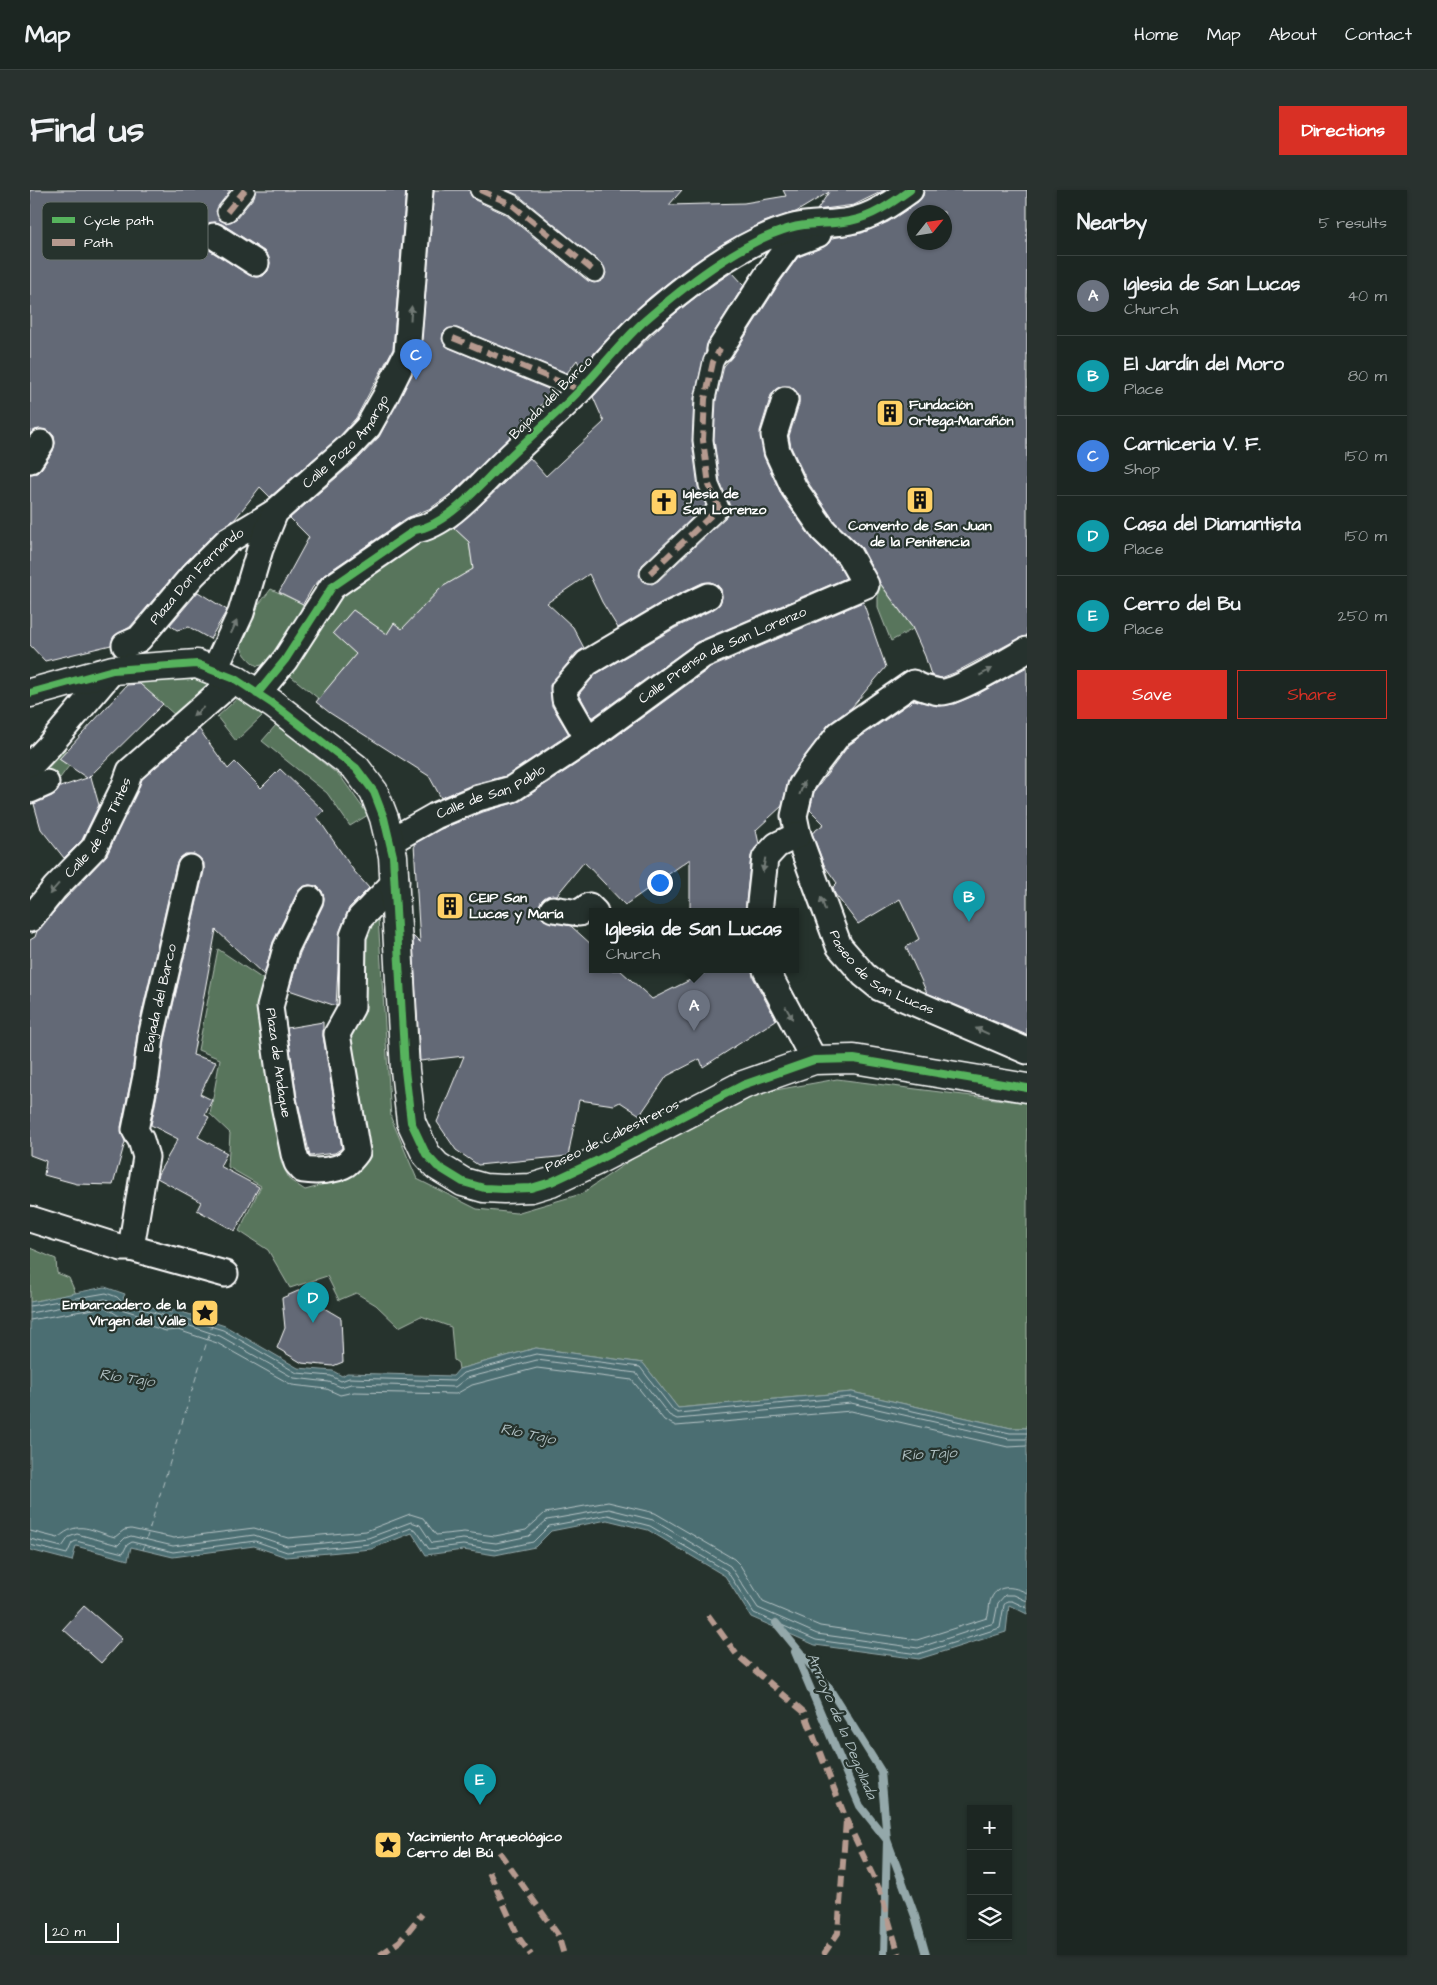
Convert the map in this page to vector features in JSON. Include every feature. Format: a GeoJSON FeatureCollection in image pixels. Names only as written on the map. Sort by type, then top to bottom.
{"type":"FeatureCollection","features":[{"type":"Feature","properties":{"kind":"street"},"geometry":{"type":"LineString","coordinates":[[228,212],[245,190]]}},
{"type":"Feature","properties":{"kind":"street","name":"Calle Pozo Amargo"},"geometry":{"type":"LineString","coordinates":[[235,682],[240,613],[260,549],[275,512],[350,446],[368,427],[407,353],[420,190]]}},
{"type":"Feature","properties":{"kind":"street"},"geometry":{"type":"LineString","coordinates":[[480,190],[511,204],[595,272]]}},
{"type":"Feature","properties":{"kind":"street","name":"Bajada del Barco"},"geometry":{"type":"LineString","coordinates":[[235,682],[285,660],[332,587],[415,530],[425,529],[452,512],[580,390],[609,356],[642,324],[676,295],[725,259],[762,237],[792,227],[851,221],[886,207],[910,190]]}},
{"type":"Feature","properties":{"kind":"street"},"geometry":{"type":"LineString","coordinates":[[650,573],[719,508],[709,485],[703,440],[705,399],[713,362],[720,349],[789,245],[851,221]]}},
{"type":"Feature","properties":{"kind":"street"},"geometry":{"type":"LineString","coordinates":[[214,236],[256,263]]}},
{"type":"Feature","properties":{"kind":"street"},"geometry":{"type":"LineString","coordinates":[[453,338],[580,390]]}},
{"type":"Feature","properties":{"kind":"street","name":"Calle Prensa de San Lorenzo"},"geometry":{"type":"LineString","coordinates":[[588,739],[703,655],[866,585],[849,555],[824,532],[794,488],[777,451],[774,435],[785,400]]}},
{"type":"Feature","properties":{"kind":"street","name":"Plaza Don Fernando"},"geometry":{"type":"LineString","coordinates":[[125,645],[139,639],[193,575],[227,542],[275,512]]}},
{"type":"Feature","properties":{"kind":"street"},"geometry":{"type":"LineString","coordinates":[[588,739],[565,699],[564,689],[587,663],[668,615],[708,596]]}},
{"type":"Feature","properties":{"kind":"street","name":"Paseo de San Lucas"},"geometry":{"type":"LineString","coordinates":[[1027,650],[963,684],[943,692],[918,687],[913,683],[839,734],[801,786],[794,816],[798,835],[839,946],[864,975],[880,988],[1027,1050]]}},
{"type":"Feature","properties":{"kind":"street","name":"Paseo de Cabestreros"},"geometry":{"type":"LineString","coordinates":[[30,693],[113,670],[197,664],[235,682],[318,737],[356,768],[374,792],[384,818],[390,842],[396,881],[405,1061],[411,1122],[426,1154],[437,1166],[464,1182],[484,1188],[504,1189],[531,1188],[551,1182],[594,1162],[742,1085],[814,1060],[854,1059],[1027,1088]]}},
{"type":"Feature","properties":{"kind":"street"},"geometry":{"type":"LineString","coordinates":[[35,780],[48,747],[113,670]]}},
{"type":"Feature","properties":{"kind":"street","name":"Calle de los Tintes"},"geometry":{"type":"LineString","coordinates":[[30,919],[55,888],[94,848],[130,771],[235,682]]}},
{"type":"Feature","properties":{"kind":"street","name":"Calle de San Pablo"},"geometry":{"type":"LineString","coordinates":[[390,842],[436,816],[478,798],[512,789],[588,739]]}},
{"type":"Feature","properties":{"kind":"street"},"geometry":{"type":"LineString","coordinates":[[759,908],[765,858],[777,845],[798,835]]}},
{"type":"Feature","properties":{"kind":"street","name":"Bajada del Barco"},"geometry":{"type":"LineString","coordinates":[[131,1248],[146,1157],[135,1130],[146,1076],[151,1037],[190,868]]}},
{"type":"Feature","properties":{"kind":"street","name":"Plaza de Andaque"},"geometry":{"type":"LineString","coordinates":[[310,899],[286,948],[270,1006],[283,1100],[298,1164],[303,1170],[312,1172],[346,1164],[357,1152],[337,1034],[352,1007],[353,936],[360,918],[396,881]]}},
{"type":"Feature","properties":{"kind":"street"},"geometry":{"type":"LineString","coordinates":[[553,909],[579,913],[590,906],[592,908]]}},
{"type":"Feature","properties":{"kind":"street"},"geometry":{"type":"LineString","coordinates":[[768,973],[814,1060]]}},
{"type":"Feature","properties":{"kind":"street"},"geometry":{"type":"LineString","coordinates":[[30,1219],[122,1248],[131,1248],[225,1274]]}},
{"type":"Feature","properties":{"kind":"green space"},"geometry":{"type":"Polygon","coordinates":[[[447,522],[469,542],[473,569],[442,587],[412,618],[412,637],[394,623],[387,634],[353,610],[333,633],[356,654],[319,699],[287,673],[341,592],[447,522]]]}},
{"type":"Feature","properties":{"kind":"green space"},"geometry":{"type":"Polygon","coordinates":[[[878,581],[913,629],[891,641],[878,608],[878,581]]]}},
{"type":"Feature","properties":{"kind":"green space"},"geometry":{"type":"Polygon","coordinates":[[[271,589],[303,604],[290,638],[272,663],[257,666],[246,657],[241,647],[241,637],[243,628],[249,618],[271,589]]]}},
{"type":"Feature","properties":{"kind":"green space"},"geometry":{"type":"Polygon","coordinates":[[[192,672],[214,680],[176,716],[133,678],[192,672]]]}},
{"type":"Feature","properties":{"kind":"green space"},"geometry":{"type":"Polygon","coordinates":[[[240,696],[263,715],[236,741],[217,717],[240,696]]]}},
{"type":"Feature","properties":{"kind":"green space"},"geometry":{"type":"Polygon","coordinates":[[[276,725],[341,777],[368,815],[350,826],[327,793],[262,741],[276,725]]]}},
{"type":"Feature","properties":{"kind":"green space"},"geometry":{"type":"Polygon","coordinates":[[[57,745],[67,751],[59,759],[69,766],[60,778],[43,766],[57,745]]]}},
{"type":"Feature","properties":{"kind":"green space"},"geometry":{"type":"Polygon","coordinates":[[[378,917],[391,1118],[417,1179],[477,1209],[516,1213],[581,1194],[666,1136],[759,1093],[837,1079],[1027,1103],[1027,1428],[1011,1428],[852,1392],[678,1408],[643,1363],[536,1348],[459,1369],[458,1363],[454,1360],[451,1327],[421,1316],[399,1327],[376,1305],[356,1293],[339,1300],[327,1276],[290,1288],[268,1250],[239,1231],[261,1186],[228,1167],[230,1133],[210,1114],[220,1059],[198,1050],[218,949],[267,982],[285,1150],[281,1162],[290,1180],[305,1190],[316,1187],[322,1181],[348,1175],[342,1050],[367,924],[378,917]]]}},
{"type":"Feature","properties":{"kind":"green space"},"geometry":{"type":"Polygon","coordinates":[[[30,1248],[56,1259],[57,1273],[69,1278],[76,1294],[30,1302],[30,1248]]]}},
{"type":"Feature","properties":{"kind":"water","name":"Río Tajo"},"geometry":{"type":"Polygon","coordinates":[[[105,1287],[125,1294],[123,1298],[171,1313],[173,1309],[225,1326],[298,1368],[333,1371],[342,1376],[347,1373],[453,1376],[459,1369],[536,1348],[643,1363],[678,1408],[852,1392],[1011,1428],[1027,1428],[1027,1614],[1009,1605],[1006,1632],[919,1659],[815,1645],[751,1617],[725,1576],[648,1530],[607,1520],[551,1531],[535,1547],[495,1555],[463,1550],[426,1555],[412,1533],[371,1549],[286,1557],[254,1546],[173,1557],[131,1547],[128,1560],[76,1546],[72,1561],[30,1550],[30,1302],[105,1287]]]}},
{"type":"Feature","properties":{"kind":"building"},"geometry":{"type":"Polygon","coordinates":[[[30,190],[230,190],[216,211],[220,220],[226,223],[236,219],[254,197],[256,190],[406,190],[393,349],[356,418],[340,436],[270,497],[260,487],[235,519],[217,531],[183,565],[130,627],[114,636],[111,645],[45,661],[30,645],[30,474],[37,473],[42,468],[53,451],[55,443],[54,436],[48,431],[35,430],[30,434],[30,190]]]}},
{"type":"Feature","properties":{"kind":"building"},"geometry":{"type":"Polygon","coordinates":[[[434,190],[469,190],[475,200],[505,214],[588,281],[594,283],[604,279],[606,273],[602,264],[518,195],[507,190],[682,190],[669,205],[744,203],[786,196],[783,190],[885,190],[854,205],[817,210],[829,192],[796,212],[764,222],[724,243],[684,270],[649,298],[624,321],[581,368],[577,360],[567,373],[457,328],[447,329],[443,333],[442,339],[449,348],[553,391],[533,415],[452,493],[431,508],[407,518],[324,575],[313,587],[303,604],[279,592],[309,537],[290,518],[360,457],[379,437],[420,359],[434,190]]]}},
{"type":"Feature","properties":{"kind":"building"},"geometry":{"type":"Polygon","coordinates":[[[924,190],[1027,190],[1027,636],[954,673],[941,678],[931,675],[912,627],[880,583],[862,548],[835,522],[807,481],[791,447],[789,436],[799,404],[799,396],[790,386],[782,386],[771,395],[760,431],[764,457],[782,496],[812,539],[838,564],[846,578],[697,642],[592,718],[579,694],[596,674],[675,628],[714,609],[720,604],[722,597],[721,589],[716,584],[710,582],[702,583],[662,602],[618,628],[602,602],[589,574],[547,603],[573,627],[584,648],[576,653],[550,685],[552,706],[569,734],[506,776],[474,784],[441,798],[429,776],[330,713],[316,702],[356,654],[333,633],[353,610],[387,634],[394,623],[402,629],[442,587],[473,569],[469,542],[454,528],[530,458],[546,476],[604,422],[593,397],[629,357],[667,320],[701,293],[732,272],[744,285],[708,342],[694,398],[692,441],[698,487],[706,505],[642,565],[639,575],[642,581],[652,584],[658,581],[730,511],[720,482],[714,440],[716,400],[724,366],[732,357],[780,282],[798,257],[824,247],[832,238],[862,233],[888,222],[907,209],[907,250],[952,250],[952,205],[914,205],[923,196],[924,190]]]}},
{"type":"Feature","properties":{"kind":"building"},"geometry":{"type":"Polygon","coordinates":[[[198,592],[227,610],[210,639],[189,627],[177,630],[170,625],[198,592]]]}},
{"type":"Feature","properties":{"kind":"building"},"geometry":{"type":"Polygon","coordinates":[[[863,602],[886,667],[852,707],[828,725],[789,778],[782,806],[756,830],[759,844],[751,856],[745,908],[690,908],[690,859],[625,905],[584,862],[557,895],[547,896],[542,900],[539,906],[540,915],[544,920],[571,926],[589,942],[589,973],[623,973],[652,999],[704,973],[752,973],[776,1020],[703,1067],[700,1059],[667,1076],[640,1115],[620,1102],[614,1105],[579,1100],[568,1156],[478,1165],[456,1150],[437,1122],[464,1056],[420,1061],[413,940],[413,936],[420,943],[414,844],[441,829],[483,812],[520,801],[596,751],[710,668],[863,602]]]}},
{"type":"Feature","properties":{"kind":"building"},"geometry":{"type":"Polygon","coordinates":[[[1027,667],[1027,1035],[927,993],[906,947],[919,939],[900,899],[858,924],[835,894],[833,887],[837,883],[824,865],[812,833],[824,824],[810,810],[814,792],[849,745],[914,700],[938,706],[954,704],[978,694],[1027,667]]]}},
{"type":"Feature","properties":{"kind":"building"},"geometry":{"type":"Polygon","coordinates":[[[140,684],[163,704],[88,778],[91,777],[99,805],[82,840],[64,858],[41,829],[34,804],[52,796],[60,787],[87,778],[59,759],[127,685],[140,684]]]}},
{"type":"Feature","properties":{"kind":"building"},"geometry":{"type":"Polygon","coordinates":[[[199,729],[228,769],[235,762],[261,788],[280,769],[324,811],[317,817],[354,871],[369,888],[349,908],[340,931],[336,1006],[289,990],[300,953],[323,905],[322,891],[317,886],[309,885],[302,887],[297,893],[273,942],[264,975],[216,930],[193,1055],[216,1062],[200,1094],[212,1100],[205,1115],[209,1117],[198,1137],[227,1153],[220,1166],[259,1187],[235,1231],[197,1210],[201,1202],[157,1178],[178,1139],[151,1125],[165,1040],[204,871],[204,863],[194,854],[185,854],[176,865],[137,1034],[132,1074],[121,1127],[125,1142],[113,1185],[77,1184],[44,1175],[46,1161],[30,1155],[30,940],[35,937],[37,931],[107,855],[142,779],[199,729]]]}},
{"type":"Feature","properties":{"kind":"building"},"geometry":{"type":"Polygon","coordinates":[[[323,1022],[323,1036],[342,1148],[335,1153],[310,1156],[297,1098],[287,1028],[323,1022]]]}},
{"type":"Feature","properties":{"kind":"building"},"geometry":{"type":"Polygon","coordinates":[[[305,1288],[311,1314],[324,1308],[341,1318],[343,1362],[333,1366],[302,1363],[277,1348],[285,1328],[282,1298],[305,1288]]]}},
{"type":"Feature","properties":{"kind":"building"},"geometry":{"type":"Polygon","coordinates":[[[84,1606],[122,1639],[101,1663],[63,1629],[84,1606]]]}},
{"type":"Feature","properties":{"kind":"waterway","name":"Arroyo de la Degollada"},"geometry":{"type":"LineString","coordinates":[[776,1623],[829,1688],[881,1771],[887,1840],[915,1916],[926,1955]]}},
{"type":"Feature","properties":{"kind":"waterway","name":"Arroyo de la Degollada"},"geometry":{"type":"LineString","coordinates":[[795,1652],[860,1806],[887,1840],[884,1955]]}},
{"type":"Feature","properties":{"kind":"ferry route"},"geometry":{"type":"LineString","coordinates":[[143,1550],[213,1322]]}},
{"type":"Feature","properties":{"kind":"marked path"},"geometry":{"type":"LineString","coordinates":[[227,212],[245,190]]}},
{"type":"Feature","properties":{"kind":"marked path"},"geometry":{"type":"LineString","coordinates":[[480,190],[511,204],[595,272]]}},
{"type":"Feature","properties":{"kind":"marked path"},"geometry":{"type":"LineString","coordinates":[[453,338],[580,390]]}},
{"type":"Feature","properties":{"kind":"marked path"},"geometry":{"type":"LineString","coordinates":[[650,573],[719,508],[709,485],[703,440],[705,399],[713,362],[720,349]]}},
{"type":"Feature","properties":{"kind":"marked path"},"geometry":{"type":"LineString","coordinates":[[708,1615],[737,1655],[804,1712],[846,1819],[880,1891],[899,1955]]}},
{"type":"Feature","properties":{"kind":"marked path"},"geometry":{"type":"LineString","coordinates":[[823,1955],[838,1933],[846,1820]]}},
{"type":"Feature","properties":{"kind":"marked path"},"geometry":{"type":"LineString","coordinates":[[499,1852],[558,1935],[564,1955]]}},
{"type":"Feature","properties":{"kind":"marked path"},"geometry":{"type":"LineString","coordinates":[[489,1872],[519,1938],[531,1955]]}},
{"type":"Feature","properties":{"kind":"marked path"},"geometry":{"type":"LineString","coordinates":[[380,1955],[400,1941],[422,1914]]}},
{"type":"Feature","properties":{"kind":"cycle path"},"geometry":{"type":"LineString","coordinates":[[257,694],[285,660],[332,587],[415,530],[439,521],[461,504],[570,400],[642,323],[693,282],[731,255],[770,235],[797,226],[858,219],[882,209],[910,190]]}},
{"type":"Feature","properties":{"kind":"cycle path"},"geometry":{"type":"LineString","coordinates":[[30,693],[113,670],[197,664],[235,679],[273,704],[356,768],[374,792],[384,818],[393,856],[405,1070],[411,1122],[426,1154],[437,1166],[463,1182],[484,1188],[504,1189],[531,1188],[551,1182],[594,1162],[743,1085],[814,1060],[854,1059],[1027,1088]]}},
{"type":"Feature","properties":{"kind":"place","name":"Carniceria V. F."},"geometry":{"type":"Point","coordinates":[416,380]}},
{"type":"Feature","properties":{"kind":"place","name":"Fundación Ortega-Marañón"},"geometry":{"type":"Point","coordinates":[890,413]}},
{"type":"Feature","properties":{"kind":"place","name":"Convento de San Juan de la Penitencia"},"geometry":{"type":"Point","coordinates":[920,500]}},
{"type":"Feature","properties":{"kind":"place","name":"Iglesia de San Lorenzo"},"geometry":{"type":"Point","coordinates":[664,502]}},
{"type":"Feature","properties":{"kind":"place","name":"CEIP San Lucas y María"},"geometry":{"type":"Point","coordinates":[450,906]}},
{"type":"Feature","properties":{"kind":"place","name":"El Jardín del Moro"},"geometry":{"type":"Point","coordinates":[969,922]}},
{"type":"Feature","properties":{"kind":"place","name":"Iglesia de San Lucas"},"geometry":{"type":"Point","coordinates":[694,1031]}},
{"type":"Feature","properties":{"kind":"place","name":"Embarcadero de la VIrgen del Valle"},"geometry":{"type":"Point","coordinates":[205,1313]}},
{"type":"Feature","properties":{"kind":"place","name":"Casa del Diamantista"},"geometry":{"type":"Point","coordinates":[313,1323]}},
{"type":"Feature","properties":{"kind":"place","name":"Cerro del Bu"},"geometry":{"type":"Point","coordinates":[480,1805]}},
{"type":"Feature","properties":{"kind":"place","name":"Yacimiento Arqueológico Cerro del Bú"},"geometry":{"type":"Point","coordinates":[388,1845]}}]}
